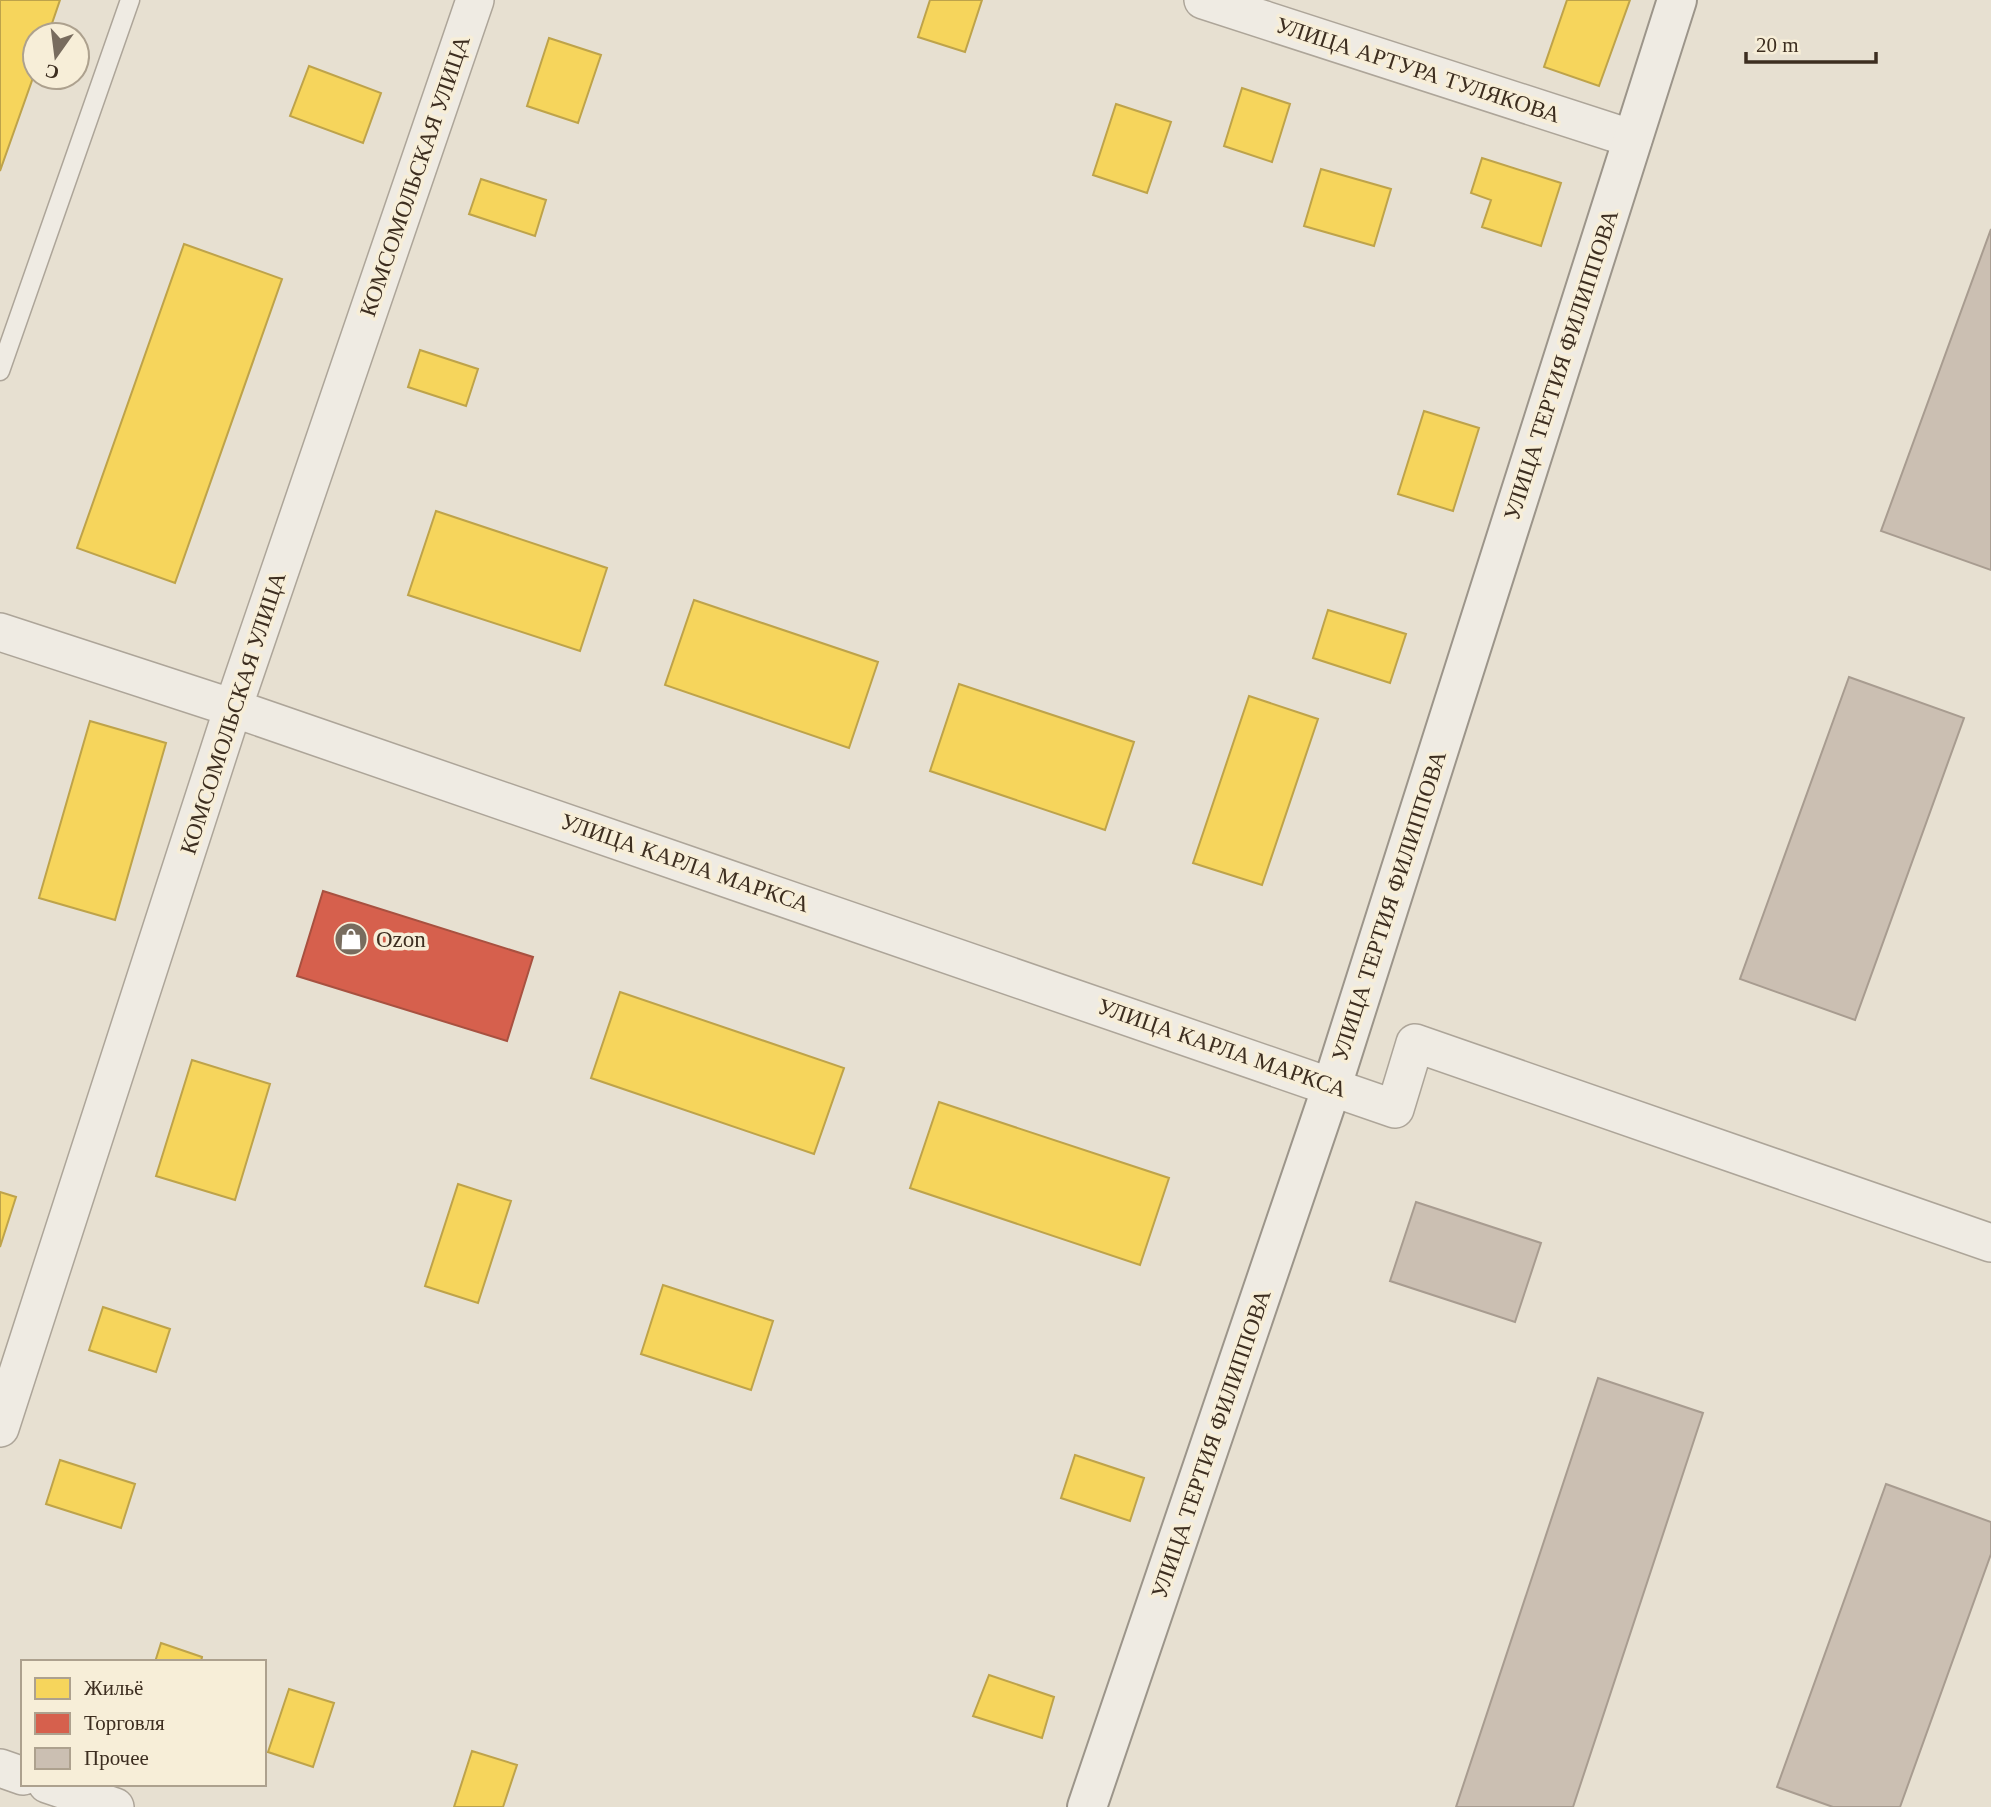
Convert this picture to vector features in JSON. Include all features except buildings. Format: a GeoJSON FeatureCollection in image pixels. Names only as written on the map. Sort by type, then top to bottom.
{"type":"FeatureCollection","features":[{"type":"Feature","properties":{"kind":"street","name":"КОМСОМОЛЬСКАЯ УЛИЦА"},"geometry":{"type":"LineString","coordinates":[[0,1428],[233,708],[475,0]]}},
{"type":"Feature","properties":{"kind":"street","name":"УЛИЦА АРТУРА ТУЛЯКОВА"},"geometry":{"type":"LineString","coordinates":[[1203,0],[1633,139]]}},
{"type":"Feature","properties":{"kind":"street","name":"УЛИЦА ТЕРТИЯ ФИЛИППОВА"},"geometry":{"type":"LineString","coordinates":[[1087,1807],[1332,1086],[1677,0]]}},
{"type":"Feature","properties":{"kind":"street","name":"УЛИЦА КАРЛА МАРКСА"},"geometry":{"type":"LineString","coordinates":[[0,632],[233,708],[1395,1109],[1415,1043],[1991,1243]]}},
{"type":"Feature","properties":{"kind":"street"},"geometry":{"type":"LineString","coordinates":[[0,1768],[21,1775]]}},
{"type":"Feature","properties":{"kind":"street"},"geometry":{"type":"LineString","coordinates":[[53,1786],[115,1807]]}},
{"type":"Feature","properties":{"kind":"lane"},"geometry":{"type":"LineString","coordinates":[[0,371],[131,0]]}},
{"type":"Feature","properties":{"kind":"place","name":"Ozon"},"geometry":{"type":"Point","coordinates":[351,939]}}]}
